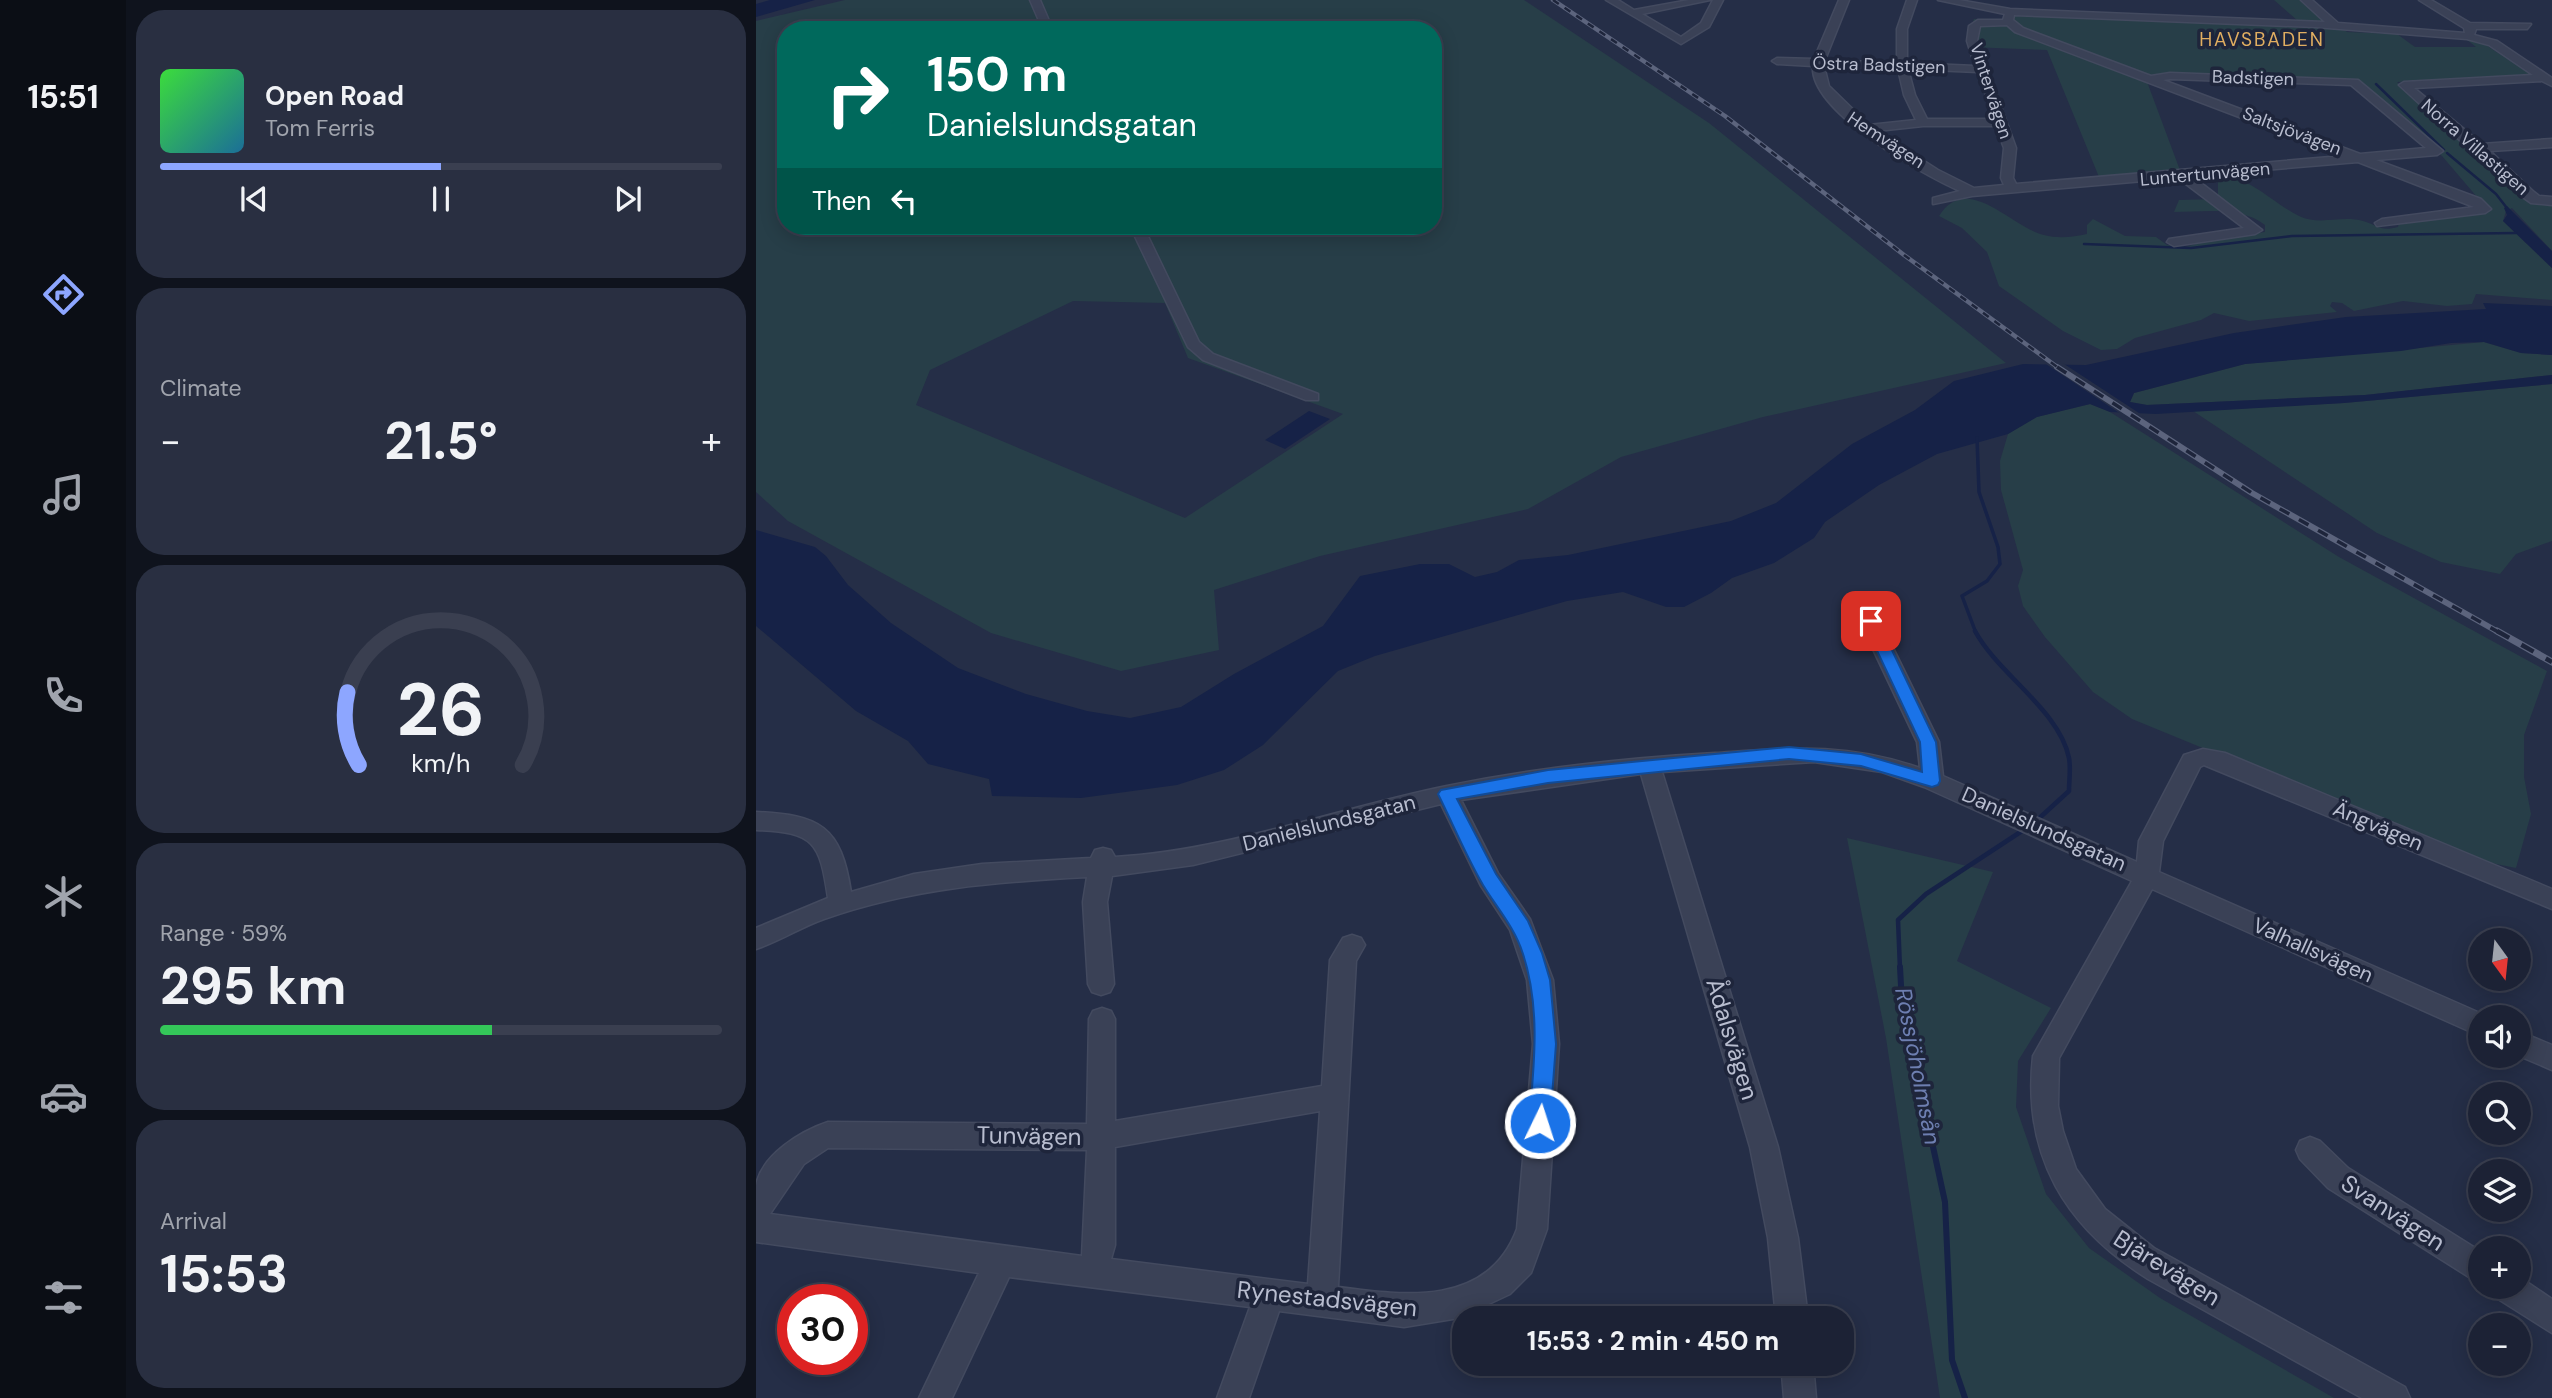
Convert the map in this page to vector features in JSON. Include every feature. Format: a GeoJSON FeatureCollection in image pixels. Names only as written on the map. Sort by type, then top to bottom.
{"type":"FeatureCollection","features":[{"type":"Feature","properties":{"kind":"street"},"geometry":{"type":"LineString","coordinates":[[1035,0],[1044,21]]}},
{"type":"Feature","properties":{"kind":"street"},"geometry":{"type":"LineString","coordinates":[[1611,0],[1681,41],[1705,25],[1718,0]]}},
{"type":"Feature","properties":{"kind":"street"},"geometry":{"type":"LineString","coordinates":[[1631,13],[1705,0]]}},
{"type":"Feature","properties":{"kind":"street"},"geometry":{"type":"LineString","coordinates":[[1819,62],[1844,0]]}},
{"type":"Feature","properties":{"kind":"street"},"geometry":{"type":"LineString","coordinates":[[1912,0],[1905,16],[1901,66],[1923,123]]}},
{"type":"Feature","properties":{"kind":"street"},"geometry":{"type":"LineString","coordinates":[[1943,0],[2010,18],[2162,14],[2336,26],[2468,31],[2527,26]]}},
{"type":"Feature","properties":{"kind":"street"},"geometry":{"type":"LineString","coordinates":[[2306,0],[2336,26]]}},
{"type":"Feature","properties":{"kind":"street"},"geometry":{"type":"LineString","coordinates":[[2424,0],[2468,31],[2493,43],[2548,80]]}},
{"type":"Feature","properties":{"kind":"street","name":"Vintervägen"},"geometry":{"type":"LineString","coordinates":[[2010,18],[1983,21],[1974,26],[1972,41],[2010,148],[2007,178],[2012,190]]}},
{"type":"Feature","properties":{"kind":"street","name":"Saltsjövägen"},"geometry":{"type":"LineString","coordinates":[[2010,18],[2019,30],[2476,201],[2485,209],[2382,223]]}},
{"type":"Feature","properties":{"kind":"street","name":"Östra Badstigen"},"geometry":{"type":"LineString","coordinates":[[1777,61],[1980,69]]}},
{"type":"Feature","properties":{"kind":"street","name":"Hemvägen"},"geometry":{"type":"LineString","coordinates":[[1819,62],[1821,83],[1845,114],[1972,192]]}},
{"type":"Feature","properties":{"kind":"street","name":"Badstigen"},"geometry":{"type":"LineString","coordinates":[[2153,79],[2171,76],[2354,82],[2437,151]]}},
{"type":"Feature","properties":{"kind":"street","name":"Norra Villastigen"},"geometry":{"type":"LineString","coordinates":[[2548,80],[2405,83],[2536,200],[2552,201]]}},
{"type":"Feature","properties":{"kind":"street"},"geometry":{"type":"LineString","coordinates":[[1867,129],[1923,123],[2001,122]]}},
{"type":"Feature","properties":{"kind":"street"},"geometry":{"type":"LineString","coordinates":[[2480,148],[2552,142]]}},
{"type":"Feature","properties":{"kind":"street","name":"Luntertunvägen"},"geometry":{"type":"LineString","coordinates":[[1972,192],[2437,151]]}},
{"type":"Feature","properties":{"kind":"street"},"geometry":{"type":"LineString","coordinates":[[2174,242],[2255,230],[2182,175]]}},
{"type":"Feature","properties":{"kind":"street"},"geometry":{"type":"LineString","coordinates":[[1938,201],[1972,192]]}},
{"type":"Feature","properties":{"kind":"street"},"geometry":{"type":"LineString","coordinates":[[1140,235],[1193,344],[1208,357],[1311,397]]}},
{"type":"Feature","properties":{"kind":"street"},"geometry":{"type":"LineString","coordinates":[[1863,607],[1928,742],[1932,781]]}},
{"type":"Feature","properties":{"kind":"street","name":"Danielslundsgatan"},"geometry":{"type":"LineString","coordinates":[[756,939],[841,903],[915,884],[982,873],[1220,851],[1447,794],[1518,781],[1649,765],[1814,754],[1884,764],[1932,781],[2147,874]]}},
{"type":"Feature","properties":{"kind":"street","name":"Ängvägen"},"geometry":{"type":"LineString","coordinates":[[2147,874],[2151,841],[2192,761],[2203,757],[2217,759],[2552,899]]}},
{"type":"Feature","properties":{"kind":"street","name":"Ådalsvägen"},"geometry":{"type":"LineString","coordinates":[[1649,765],[1764,1147],[1783,1238],[1791,1306]]}},
{"type":"Feature","properties":{"kind":"street","name":"Rynestadsvägen"},"geometry":{"type":"LineString","coordinates":[[756,1227],[1404,1311],[1460,1303],[1486,1291],[1520,1262],[1530,1238],[1546,1044],[1540,980],[1521,926],[1489,879],[1447,794]]}},
{"type":"Feature","properties":{"kind":"street"},"geometry":{"type":"LineString","coordinates":[[756,821],[795,823],[820,834],[828,842],[834,855],[841,903]]}},
{"type":"Feature","properties":{"kind":"street"},"geometry":{"type":"LineString","coordinates":[[1101,984],[1095,902],[1102,861]]}},
{"type":"Feature","properties":{"kind":"street","name":"Valhallsvägen"},"geometry":{"type":"LineString","coordinates":[[2147,874],[2468,1020]]}},
{"type":"Feature","properties":{"kind":"street","name":"Bjärevägen"},"geometry":{"type":"LineString","coordinates":[[2147,874],[2046,1056],[2042,1084],[2043,1109],[2048,1136],[2059,1161],[2094,1218],[2114,1237],[2164,1270],[2394,1398]]}},
{"type":"Feature","properties":{"kind":"street"},"geometry":{"type":"LineString","coordinates":[[1322,1300],[1343,960],[1352,946]]}},
{"type":"Feature","properties":{"kind":"street"},"geometry":{"type":"LineString","coordinates":[[1093,1272],[1100,1245],[1102,1019]]}},
{"type":"Feature","properties":{"kind":"street"},"geometry":{"type":"LineString","coordinates":[[2531,1049],[2552,1058]]}},
{"type":"Feature","properties":{"kind":"street","name":"Tunvägen"},"geometry":{"type":"LineString","coordinates":[[756,1210],[797,1150],[811,1140],[828,1135],[1100,1137],[1334,1096]]}},
{"type":"Feature","properties":{"kind":"street","name":"Svanvägen"},"geometry":{"type":"LineString","coordinates":[[2310,1150],[2339,1178],[2468,1261]]}},
{"type":"Feature","properties":{"kind":"street"},"geometry":{"type":"LineString","coordinates":[[935,1398],[1002,1261]]}},
{"type":"Feature","properties":{"kind":"street"},"geometry":{"type":"LineString","coordinates":[[1233,1398],[1270,1294]]}},
{"type":"Feature","properties":{"kind":"street"},"geometry":{"type":"LineString","coordinates":[[2525,1299],[2552,1317]]}},
{"type":"Feature","properties":{"kind":"street"},"geometry":{"type":"LineString","coordinates":[[1798,1376],[1800,1398]]}},
{"type":"Feature","properties":{"kind":"shaded area"},"geometry":{"type":"Polygon","coordinates":[[[845,0],[1524,0],[1709,123],[2006,363],[1763,417],[1621,457],[1528,509],[1320,556],[1214,590],[1219,650],[1121,671],[991,633],[788,521],[756,492],[756,21],[845,0]],[[1073,301],[930,370],[916,405],[1185,518],[1343,414],[1188,358],[1165,303],[1073,301]]]}},
{"type":"Feature","properties":{"kind":"shaded area"},"geometry":{"type":"Polygon","coordinates":[[[2274,0],[2310,0],[2347,32],[2397,34],[2415,47],[2476,47],[2466,39],[2480,41],[2533,76],[2397,82],[2531,201],[2552,203],[2552,251],[2512,208],[2506,211],[2503,221],[2552,268],[2552,300],[2476,294],[2472,304],[2447,306],[2403,301],[2354,311],[2342,303],[2332,302],[2330,306],[2337,312],[2249,321],[2214,313],[2201,320],[2135,338],[2117,349],[2101,350],[2063,331],[1999,286],[1987,252],[1962,228],[1939,216],[1950,204],[1963,199],[1976,200],[2044,235],[2066,237],[2087,234],[2087,225],[2093,219],[2125,236],[2156,237],[2167,245],[2186,247],[2211,239],[2265,232],[2265,225],[2245,215],[2221,211],[2174,212],[2179,200],[2218,199],[2218,176],[2250,184],[2307,219],[2355,219],[2387,229],[2398,227],[2399,221],[2489,211],[2442,156],[2353,83],[2146,79],[2181,173],[2099,177],[2047,50],[1969,47],[1967,35],[1974,19],[2003,20],[2004,11],[2298,21],[2274,0]]]}},
{"type":"Feature","properties":{"kind":"shaded area"},"geometry":{"type":"Polygon","coordinates":[[[2484,342],[2521,353],[2552,355],[2552,375],[2365,395],[2147,405],[2130,402],[2134,393],[2245,364],[2484,342]]]}},
{"type":"Feature","properties":{"kind":"shaded area"},"geometry":{"type":"Polygon","coordinates":[[[2552,384],[2552,541],[2516,554],[2500,574],[2441,562],[2377,533],[2193,411],[2344,403],[2552,384]]]}},
{"type":"Feature","properties":{"kind":"shaded area"},"geometry":{"type":"Polygon","coordinates":[[[2090,404],[2110,412],[2339,557],[2547,671],[2524,735],[2524,777],[2531,814],[2516,868],[2476,860],[2132,719],[2093,692],[2045,637],[2023,606],[2018,586],[2023,570],[2001,490],[2000,461],[2008,434],[2036,417],[2090,404]]]}},
{"type":"Feature","properties":{"kind":"shaded area"},"geometry":{"type":"Polygon","coordinates":[[[1847,838],[1993,872],[1957,961],[2051,1008],[2018,1061],[2016,1107],[2046,1194],[2089,1248],[2160,1298],[2334,1398],[1940,1398],[1886,1038],[1847,838]]]}},
{"type":"Feature","properties":{"kind":"water"},"geometry":{"type":"Polygon","coordinates":[[[770,0],[815,0],[756,17],[756,4],[770,0]]]}},
{"type":"Feature","properties":{"kind":"water"},"geometry":{"type":"Polygon","coordinates":[[[2507,206],[2552,251],[2552,268],[2503,221],[2507,215],[2504,208],[2507,206]]]}},
{"type":"Feature","properties":{"kind":"water"},"geometry":{"type":"Polygon","coordinates":[[[2483,303],[2552,306],[2552,355],[2521,353],[2484,342],[2245,364],[2134,393],[2130,402],[2147,405],[2365,395],[2552,375],[2552,384],[2344,403],[2156,414],[2110,412],[2090,404],[2037,417],[2008,434],[1937,454],[1879,485],[1825,522],[1814,538],[1774,563],[1732,578],[1684,607],[1666,607],[1623,592],[1567,601],[1375,656],[1338,671],[1263,745],[1224,770],[1177,785],[1081,798],[992,796],[989,779],[928,764],[908,741],[856,711],[756,626],[756,530],[815,547],[826,556],[848,585],[891,623],[958,668],[1026,694],[1087,711],[1130,718],[1181,707],[1234,674],[1323,626],[1360,576],[1420,564],[1449,564],[1475,577],[1497,572],[1519,560],[1568,555],[1731,521],[1776,503],[1852,444],[1915,410],[1954,381],[2023,364],[2086,365],[2234,333],[2346,317],[2486,309],[2483,303]]]}},
{"type":"Feature","properties":{"kind":"water"},"geometry":{"type":"Polygon","coordinates":[[[1309,411],[1330,419],[1285,449],[1265,440],[1309,411]]]}},
{"type":"Feature","properties":{"kind":"pier"},"geometry":{"type":"Polygon","coordinates":[[[2040,360],[2058,360],[2145,417],[2124,416],[2040,360]]]}},
{"type":"Feature","properties":{"kind":"waterway"},"geometry":{"type":"LineString","coordinates":[[2376,84],[2444,150]]}},
{"type":"Feature","properties":{"kind":"waterway"},"geometry":{"type":"LineString","coordinates":[[2447,153],[2496,194],[2510,212]]}},
{"type":"Feature","properties":{"kind":"waterway"},"geometry":{"type":"LineString","coordinates":[[2084,244],[2191,248],[2292,236],[2516,233]]}},
{"type":"Feature","properties":{"kind":"waterway","name":"Rössjöholmsån"},"geometry":{"type":"LineString","coordinates":[[1976,632],[1962,596],[1987,581],[2000,564],[1998,547],[1979,492],[1977,438]]}},
{"type":"Feature","properties":{"kind":"waterway","name":"Rössjöholmsån"},"geometry":{"type":"LineString","coordinates":[[1976,632],[1985,647],[2054,724],[2069,758],[2069,791],[2035,822]]}},
{"type":"Feature","properties":{"kind":"waterway","name":"Rössjöholmsån"},"geometry":{"type":"LineString","coordinates":[[1900,969],[1898,920],[1926,894],[2025,829]]}},
{"type":"Feature","properties":{"kind":"waterway","name":"Rössjöholmsån"},"geometry":{"type":"LineString","coordinates":[[1900,967],[1902,1004],[1945,1202],[1952,1360],[1965,1398]]}},
{"type":"Feature","properties":{"kind":"railway"},"geometry":{"type":"LineString","coordinates":[[1553,0],[1725,116],[1904,255],[2059,368]]}},
{"type":"Feature","properties":{"kind":"railway"},"geometry":{"type":"LineString","coordinates":[[2059,368],[2252,493],[2500,633]]}},
{"type":"Feature","properties":{"kind":"railway"},"geometry":{"type":"LineString","coordinates":[[2497,631],[2552,662]]}},
{"type":"Feature","properties":{"kind":"district","name":"HAVSBADEN"},"geometry":{"type":"Point","coordinates":[2262,39]}},
{"type":"Feature","properties":{"kind":"route"},"geometry":{"type":"LineString","coordinates":[[1540,1123],[1546,1044],[1540,980],[1533,953],[1521,926],[1489,879],[1447,794],[1548,777],[1789,753],[1884,764],[1932,781],[1928,742],[1871,621]]}}]}
